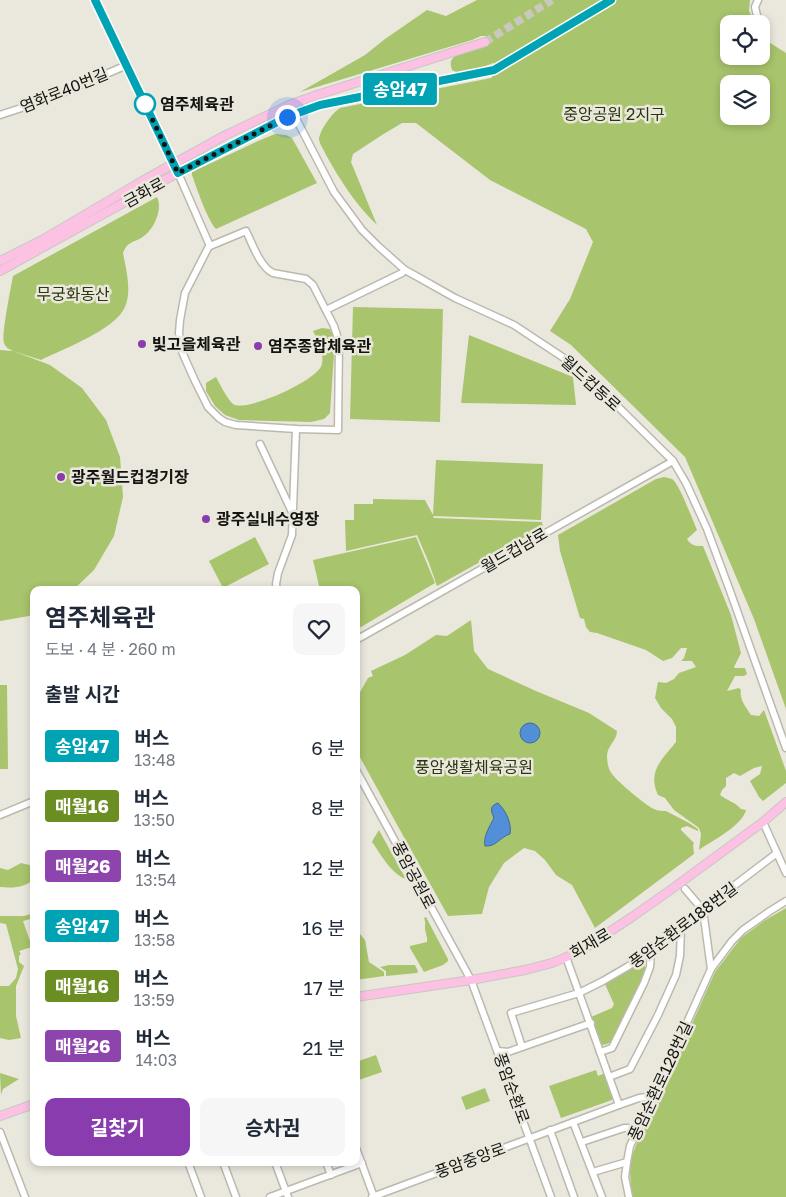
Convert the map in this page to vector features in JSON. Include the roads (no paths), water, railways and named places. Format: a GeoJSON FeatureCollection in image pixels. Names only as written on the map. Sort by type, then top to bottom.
{"type":"FeatureCollection","features":[{"type":"Feature","properties":{"kind":"main road","name":"금화로"},"geometry":{"type":"LineString","coordinates":[[0,261],[42,240],[224,136],[288,105],[316,94],[485,42]]}},
{"type":"Feature","properties":{"kind":"main road","name":"금화로"},"geometry":{"type":"LineString","coordinates":[[0,271],[201,160],[293,114],[320,105],[494,70]]}},
{"type":"Feature","properties":{"kind":"main road","name":"회재로"},"geometry":{"type":"LineString","coordinates":[[360,996],[525,970],[566,957],[585,948],[662,896],[786,802]]}},
{"type":"Feature","properties":{"kind":"main road"},"geometry":{"type":"LineString","coordinates":[[0,1116],[30,1105]]}},
{"type":"Feature","properties":{"kind":"street"},"geometry":{"type":"LineString","coordinates":[[95,0],[174,164],[210,246]]}},
{"type":"Feature","properties":{"kind":"street"},"geometry":{"type":"LineString","coordinates":[[757,15],[755,8],[758,0]]}},
{"type":"Feature","properties":{"kind":"street","name":"염화로40번길"},"geometry":{"type":"LineString","coordinates":[[0,114],[46,100],[127,65]]}},
{"type":"Feature","properties":{"kind":"street","name":"월드컵동로"},"geometry":{"type":"LineString","coordinates":[[288,105],[334,192],[346,210],[362,230],[405,270],[455,298],[514,325],[573,364],[672,461],[686,482],[707,529],[786,748]]}},
{"type":"Feature","properties":{"kind":"street"},"geometry":{"type":"LineString","coordinates":[[246,231],[268,270],[272,273],[306,279],[312,285],[326,310],[339,342],[338,430],[241,425],[225,422],[208,407],[181,348],[179,333],[185,293],[210,246],[246,231]]}},
{"type":"Feature","properties":{"kind":"street"},"geometry":{"type":"LineString","coordinates":[[326,310],[405,270]]}},
{"type":"Feature","properties":{"kind":"street"},"geometry":{"type":"LineString","coordinates":[[276,586],[278,572],[292,535],[296,429]]}},
{"type":"Feature","properties":{"kind":"street"},"geometry":{"type":"LineString","coordinates":[[260,444],[292,513]]}},
{"type":"Feature","properties":{"kind":"street","name":"월드컵남로"},"geometry":{"type":"LineString","coordinates":[[360,638],[672,461]]}},
{"type":"Feature","properties":{"kind":"street","name":"풍암공원로"},"geometry":{"type":"LineString","coordinates":[[360,777],[471,980]]}},
{"type":"Feature","properties":{"kind":"street"},"geometry":{"type":"LineString","coordinates":[[0,815],[30,803]]}},
{"type":"Feature","properties":{"kind":"street"},"geometry":{"type":"LineString","coordinates":[[762,822],[786,873]]}},
{"type":"Feature","properties":{"kind":"street","name":"풍암순환로188번길"},"geometry":{"type":"LineString","coordinates":[[522,1047],[511,1013],[580,993],[603,981],[652,951],[681,926],[777,853]]}},
{"type":"Feature","properties":{"kind":"street"},"geometry":{"type":"LineString","coordinates":[[685,889],[703,910],[710,968]]}},
{"type":"Feature","properties":{"kind":"street","name":"풍암순환로128번길"},"geometry":{"type":"LineString","coordinates":[[629,1197],[626,1162],[630,1146],[710,968],[743,930],[786,901]]}},
{"type":"Feature","properties":{"kind":"street"},"geometry":{"type":"LineString","coordinates":[[609,1077],[630,1069],[658,1015],[676,975],[680,956],[681,926]]}},
{"type":"Feature","properties":{"kind":"street"},"geometry":{"type":"LineString","coordinates":[[600,1052],[612,1048],[644,983],[650,967],[652,951]]}},
{"type":"Feature","properties":{"kind":"street"},"geometry":{"type":"LineString","coordinates":[[566,957],[619,1105]]}},
{"type":"Feature","properties":{"kind":"street","name":"풍암순환로"},"geometry":{"type":"LineString","coordinates":[[471,980],[551,1197]]}},
{"type":"Feature","properties":{"kind":"street"},"geometry":{"type":"LineString","coordinates":[[498,1051],[508,1052],[590,1023]]}},
{"type":"Feature","properties":{"kind":"street","name":"풍암중앙로"},"geometry":{"type":"LineString","coordinates":[[373,1197],[619,1105],[639,1098],[654,1096]]}},
{"type":"Feature","properties":{"kind":"street"},"geometry":{"type":"LineString","coordinates":[[574,1122],[602,1197]]}},
{"type":"Feature","properties":{"kind":"street"},"geometry":{"type":"LineString","coordinates":[[582,1142],[624,1128],[637,1132]]}},
{"type":"Feature","properties":{"kind":"street"},"geometry":{"type":"LineString","coordinates":[[550,1130],[574,1197]]}},
{"type":"Feature","properties":{"kind":"street"},"geometry":{"type":"LineString","coordinates":[[0,1132],[25,1197]]}},
{"type":"Feature","properties":{"kind":"street"},"geometry":{"type":"LineString","coordinates":[[360,1158],[373,1197]]}},
{"type":"Feature","properties":{"kind":"street"},"geometry":{"type":"LineString","coordinates":[[593,1172],[626,1162]]}},
{"type":"Feature","properties":{"kind":"street"},"geometry":{"type":"LineString","coordinates":[[189,1166],[201,1197]]}},
{"type":"Feature","properties":{"kind":"street"},"geometry":{"type":"LineString","coordinates":[[224,1166],[236,1197]]}},
{"type":"Feature","properties":{"kind":"street"},"geometry":{"type":"LineString","coordinates":[[276,1166],[287,1194]]}},
{"type":"Feature","properties":{"kind":"street"},"geometry":{"type":"LineString","coordinates":[[328,1166],[331,1174]]}},
{"type":"Feature","properties":{"kind":"street"},"geometry":{"type":"LineString","coordinates":[[270,1197],[287,1194],[354,1166]]}},
{"type":"Feature","properties":{"kind":"water"},"geometry":{"type":"Polygon","coordinates":[[[530,723],[537,726],[540,733],[537,740],[530,743],[523,740],[520,733],[523,726],[530,723]]]}},
{"type":"Feature","properties":{"kind":"water"},"geometry":{"type":"Polygon","coordinates":[[[498,803],[508,817],[510,834],[492,845],[485,846],[486,835],[494,818],[492,807],[498,803]]]}},
{"type":"Feature","properties":{"kind":"tunnel"},"geometry":{"type":"LineString","coordinates":[[485,42],[552,0]]}},
{"type":"Feature","properties":{"kind":"tunnel"},"geometry":{"type":"LineString","coordinates":[[494,70],[611,0]]}},
{"type":"Feature","properties":{"kind":"place","name":"염주체육관"},"geometry":{"type":"Point","coordinates":[145,104]}},
{"type":"Feature","properties":{"kind":"place","name":"빛고을체육관"},"geometry":{"type":"Point","coordinates":[142,344]}},
{"type":"Feature","properties":{"kind":"place","name":"염주종합체육관"},"geometry":{"type":"Point","coordinates":[258,346]}},
{"type":"Feature","properties":{"kind":"place","name":"광주월드컵경기장"},"geometry":{"type":"Point","coordinates":[61,477]}},
{"type":"Feature","properties":{"kind":"place","name":"광주실내수영장"},"geometry":{"type":"Point","coordinates":[206,519]}},
{"type":"Feature","properties":{"kind":"park label","name":"중앙공원 2지구"},"geometry":{"type":"Point","coordinates":[614,114]}},
{"type":"Feature","properties":{"kind":"park label","name":"무궁화동산"},"geometry":{"type":"Point","coordinates":[73,294]}},
{"type":"Feature","properties":{"kind":"park label","name":"풍암생활체육공원"},"geometry":{"type":"Point","coordinates":[474,767]}}]}
